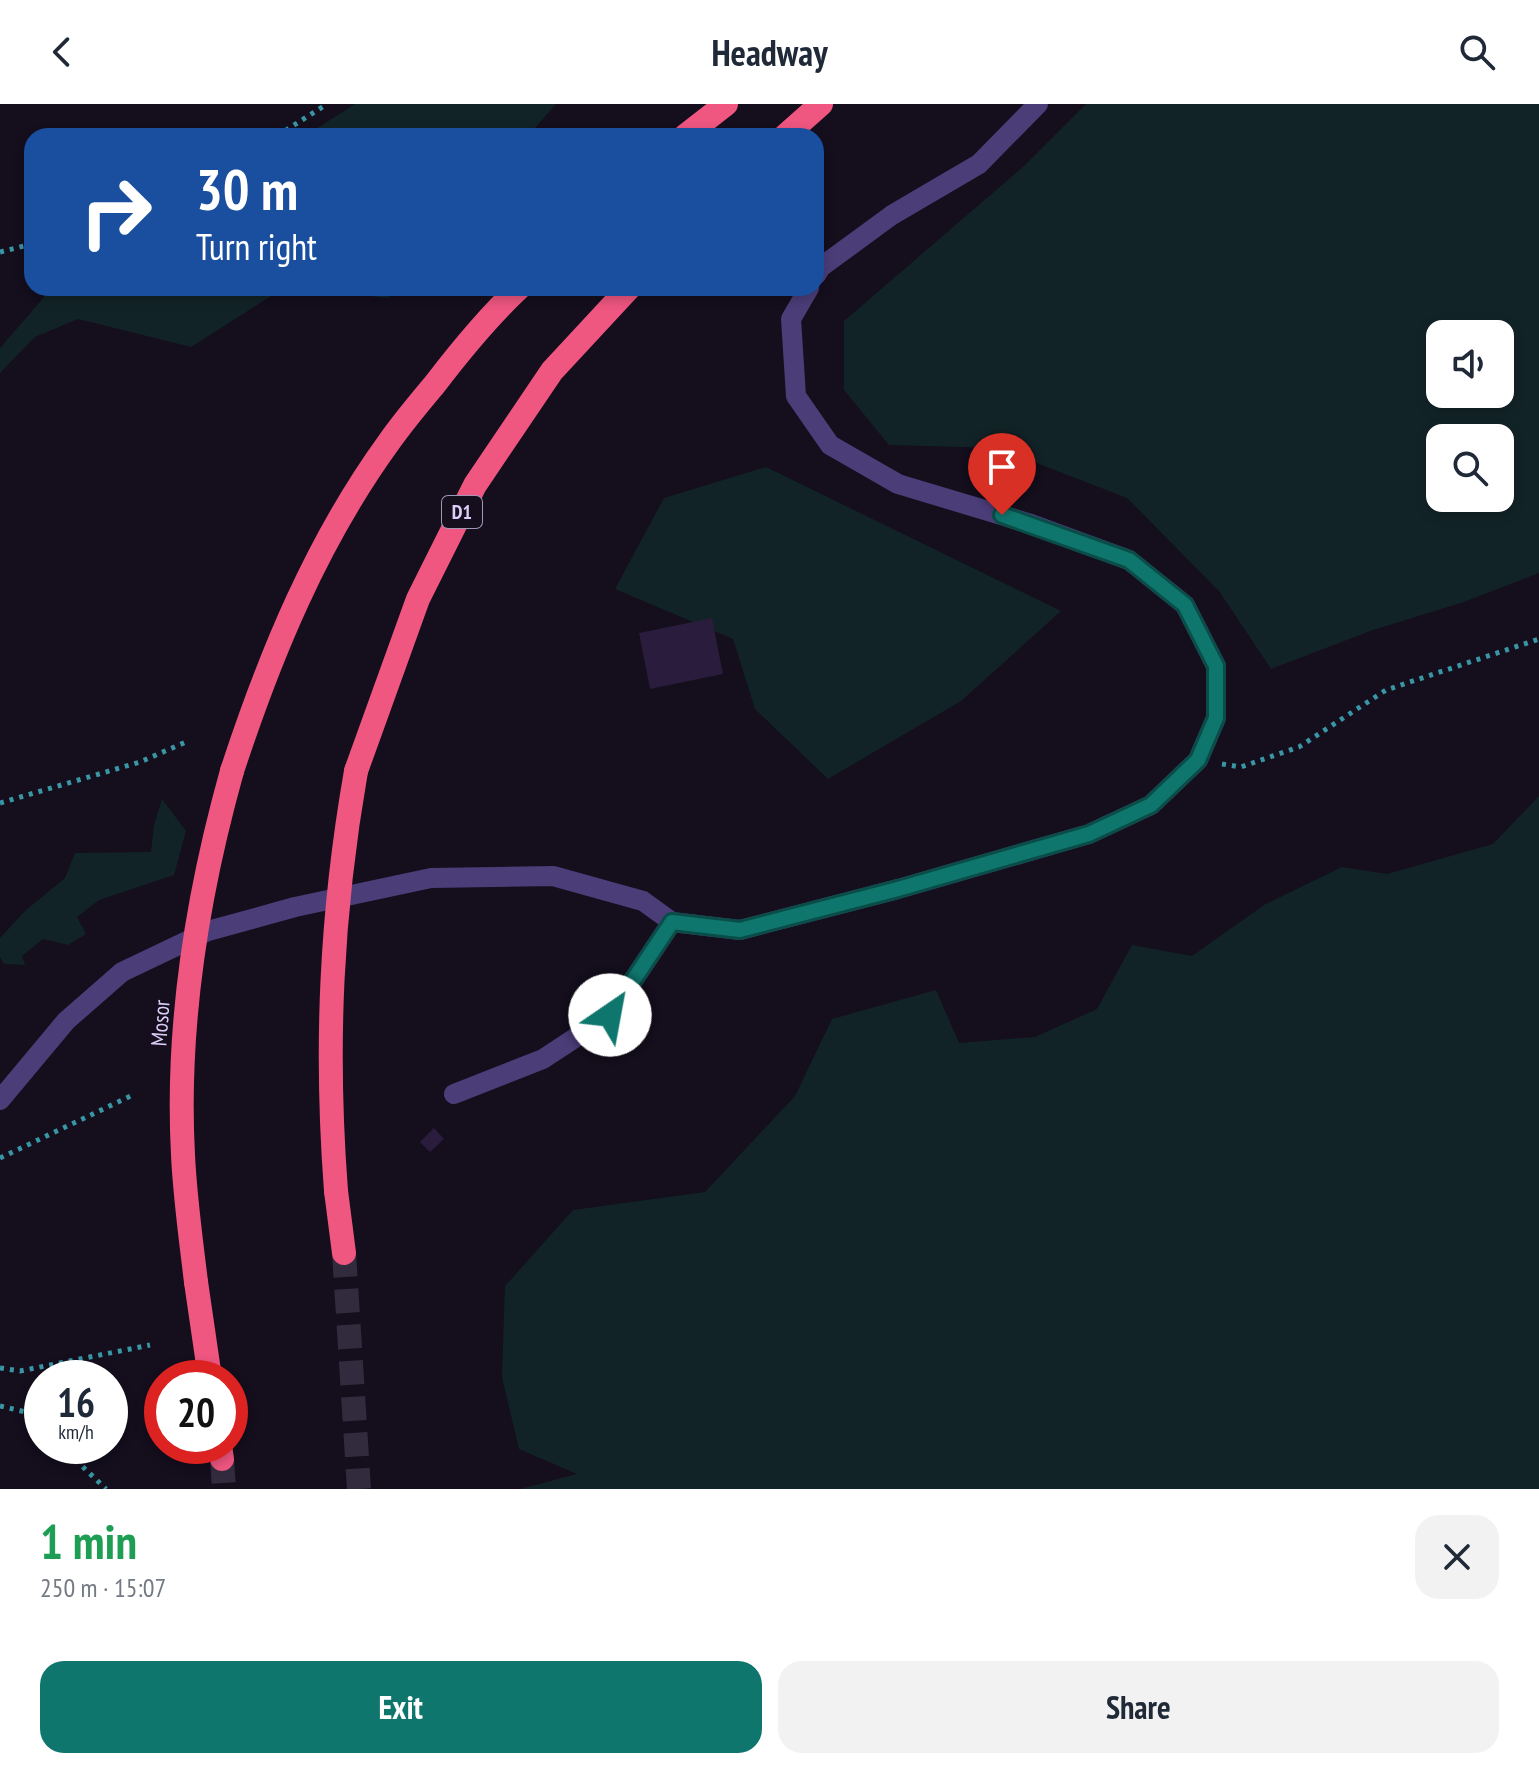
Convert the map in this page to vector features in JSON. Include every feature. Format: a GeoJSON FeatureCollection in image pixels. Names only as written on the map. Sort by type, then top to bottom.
{"type":"FeatureCollection","features":[{"type":"Feature","properties":{"kind":"highway"},"geometry":{"type":"LineString","coordinates":[[695,128],[726,104]]}},
{"type":"Feature","properties":{"kind":"highway"},"geometry":{"type":"LineString","coordinates":[[794,128],[821,104]]}},
{"type":"Feature","properties":{"kind":"highway","name":"Mosor"},"geometry":{"type":"LineString","coordinates":[[207,1360],[183,1154],[184,1025],[201,896],[232,771],[250,714],[278,644],[324,547],[355,493],[389,442],[488,317],[510,296]]}},
{"type":"Feature","properties":{"kind":"highway","name":"D1"},"geometry":{"type":"LineString","coordinates":[[344,1253],[336,1191],[329,1051],[330,981],[342,855],[356,771],[418,599],[475,485],[552,371],[622,296]]}},
{"type":"Feature","properties":{"kind":"lane"},"geometry":{"type":"LineString","coordinates":[[824,265],[892,215],[979,164],[1038,104]]}},
{"type":"Feature","properties":{"kind":"lane"},"geometry":{"type":"LineString","coordinates":[[0,1100],[66,1021],[122,972],[208,931],[295,907],[431,878],[553,876],[643,901],[672,922],[740,930],[1089,834],[1151,805],[1198,760],[1216,718],[1216,666],[1185,605],[1129,560],[1028,523],[898,484],[830,445],[796,396],[791,319],[804,296]]}},
{"type":"Feature","properties":{"kind":"lane"},"geometry":{"type":"LineString","coordinates":[[454,1094],[543,1059],[610,1015],[672,922]]}},
{"type":"Feature","properties":{"kind":"path"},"geometry":{"type":"LineString","coordinates":[[290,128],[327,104]]}},
{"type":"Feature","properties":{"kind":"path"},"geometry":{"type":"LineString","coordinates":[[0,252],[24,246]]}},
{"type":"Feature","properties":{"kind":"path"},"geometry":{"type":"LineString","coordinates":[[1198,760],[1241,767],[1299,747],[1386,690],[1539,639]]}},
{"type":"Feature","properties":{"kind":"path"},"geometry":{"type":"LineString","coordinates":[[0,803],[10,803],[140,762],[186,742]]}},
{"type":"Feature","properties":{"kind":"path"},"geometry":{"type":"LineString","coordinates":[[0,1158],[135,1094]]}},
{"type":"Feature","properties":{"kind":"path"},"geometry":{"type":"LineString","coordinates":[[0,1368],[20,1371],[150,1345]]}},
{"type":"Feature","properties":{"kind":"path"},"geometry":{"type":"LineString","coordinates":[[0,1406],[24,1412]]}},
{"type":"Feature","properties":{"kind":"path"},"geometry":{"type":"LineString","coordinates":[[80,1464],[106,1489]]}},
{"type":"Feature","properties":{"kind":"shaded area"},"geometry":{"type":"Polygon","coordinates":[[[355,104],[556,104],[535,128],[318,128],[355,104]]]}},
{"type":"Feature","properties":{"kind":"shaded area"},"geometry":{"type":"Polygon","coordinates":[[[1086,104],[1539,104],[1539,573],[1271,669],[1219,591],[1127,498],[998,448],[889,445],[844,390],[844,321],[1024,166],[1086,104]]]}},
{"type":"Feature","properties":{"kind":"shaded area"},"geometry":{"type":"Polygon","coordinates":[[[45,296],[271,296],[191,347],[78,319],[35,337],[0,373],[0,348],[45,296]]]}},
{"type":"Feature","properties":{"kind":"shaded area"},"geometry":{"type":"Polygon","coordinates":[[[766,467],[1061,611],[961,701],[828,779],[755,709],[733,639],[615,589],[664,498],[766,467]]]}},
{"type":"Feature","properties":{"kind":"shaded area"},"geometry":{"type":"Polygon","coordinates":[[[1539,796],[1539,1489],[520,1489],[577,1474],[519,1449],[502,1377],[505,1286],[573,1210],[705,1192],[795,1096],[832,1019],[936,990],[959,1043],[1035,1037],[1097,1009],[1132,945],[1192,956],[1264,905],[1342,867],[1387,874],[1493,844],[1539,796]]]}},
{"type":"Feature","properties":{"kind":"shaded area"},"geometry":{"type":"Polygon","coordinates":[[[162,799],[186,831],[174,875],[99,900],[77,917],[86,934],[68,945],[43,939],[22,956],[25,965],[4,964],[0,957],[0,938],[25,911],[65,878],[75,853],[151,852],[154,825],[162,799]]]}},
{"type":"Feature","properties":{"kind":"building"},"geometry":{"type":"Polygon","coordinates":[[[712,618],[723,674],[650,689],[639,633],[712,618]]]}},
{"type":"Feature","properties":{"kind":"building"},"geometry":{"type":"Polygon","coordinates":[[[434,1128],[444,1139],[430,1152],[420,1142],[434,1128]]]}},
{"type":"Feature","properties":{"kind":"tunnel"},"geometry":{"type":"LineString","coordinates":[[344,1253],[359,1489]]}},
{"type":"Feature","properties":{"kind":"tunnel"},"geometry":{"type":"LineString","coordinates":[[222,1464],[224,1489]]}},
{"type":"Feature","properties":{"kind":"route"},"geometry":{"type":"LineString","coordinates":[[610,1015],[672,922],[740,930],[1089,834],[1151,805],[1198,760],[1216,718],[1216,666],[1185,605],[1129,560],[1002,515]]}}]}
